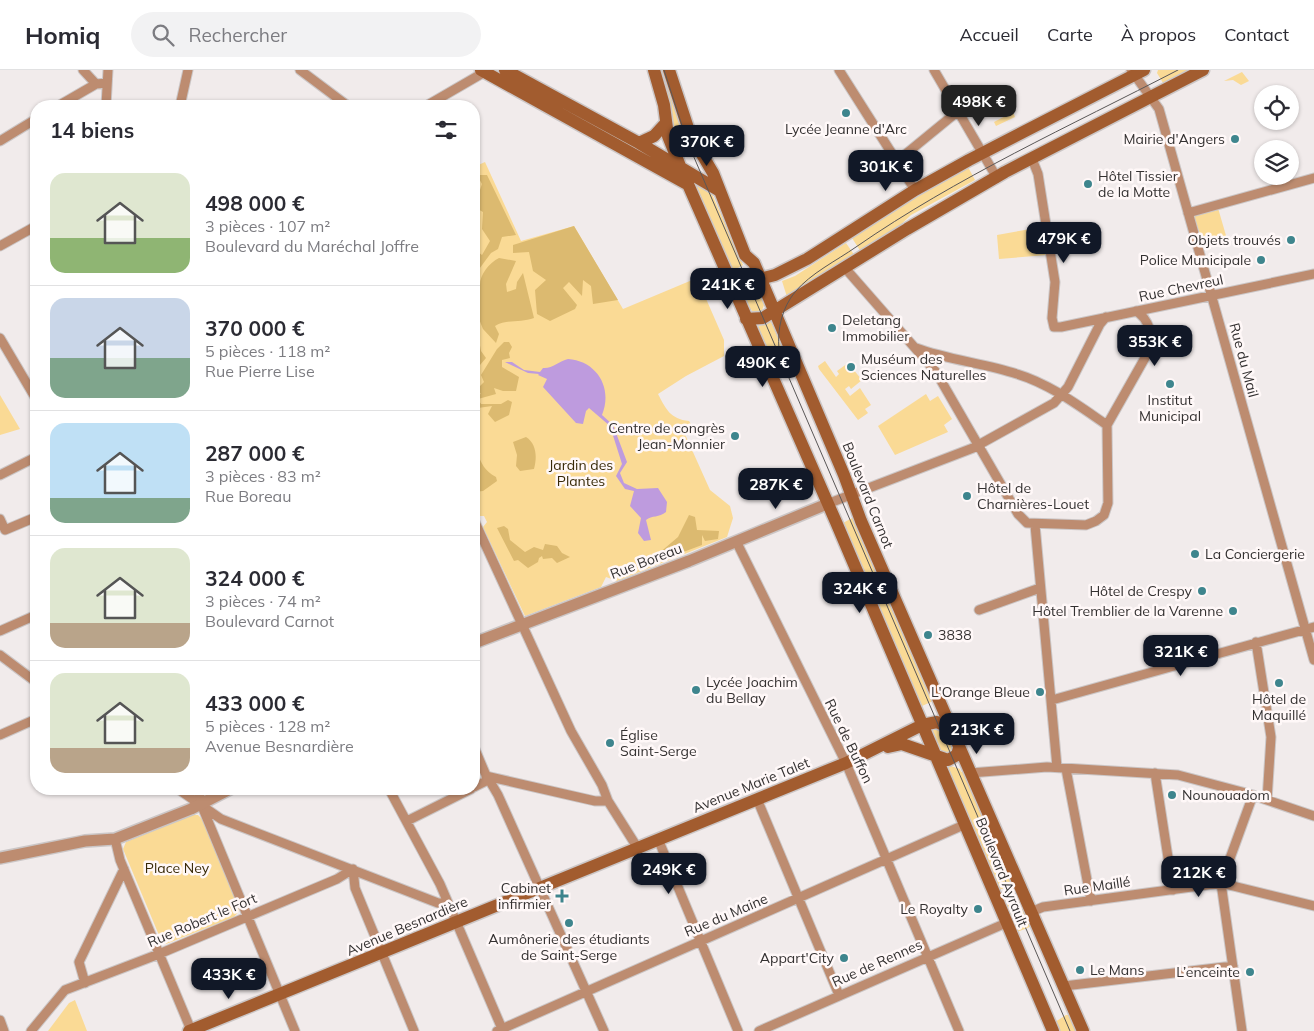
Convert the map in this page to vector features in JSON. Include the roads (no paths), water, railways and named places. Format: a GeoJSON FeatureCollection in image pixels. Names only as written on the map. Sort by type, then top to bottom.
{"type":"FeatureCollection","features":[{"type":"Feature","properties":{"kind":"main road"},"geometry":{"type":"LineString","coordinates":[[505,70],[680,166],[720,191]]}},
{"type":"Feature","properties":{"kind":"main road"},"geometry":{"type":"LineString","coordinates":[[654,70],[664,105],[665,124],[687,184],[922,725],[937,722],[951,729]]}},
{"type":"Feature","properties":{"kind":"main road","name":"Boulevard Carnot"},"geometry":{"type":"LineString","coordinates":[[669,70],[690,134],[713,173],[745,255],[754,263],[770,311],[782,334],[852,494],[861,521],[951,729],[956,754],[970,773]]}},
{"type":"Feature","properties":{"kind":"main road"},"geometry":{"type":"LineString","coordinates":[[746,319],[758,320],[770,311],[790,302],[1032,158],[1203,70]]}},
{"type":"Feature","properties":{"kind":"main road"},"geometry":{"type":"LineString","coordinates":[[484,71],[687,184]]}},
{"type":"Feature","properties":{"kind":"main road"},"geometry":{"type":"LineString","coordinates":[[735,292],[748,282],[784,271],[807,259],[915,190],[1136,72]]}},
{"type":"Feature","properties":{"kind":"main road"},"geometry":{"type":"LineString","coordinates":[[639,143],[654,136],[665,124]]}},
{"type":"Feature","properties":{"kind":"main road"},"geometry":{"type":"LineString","coordinates":[[782,334],[784,318],[790,302]]}},
{"type":"Feature","properties":{"kind":"main road","name":"Avenue Marie Talet"},"geometry":{"type":"LineString","coordinates":[[637,848],[876,750],[922,725]]}},
{"type":"Feature","properties":{"kind":"main road","name":"Boulevard Ayrault"},"geometry":{"type":"LineString","coordinates":[[922,725],[1053,1031]]}},
{"type":"Feature","properties":{"kind":"main road","name":"Avenue Marie Talet"},"geometry":{"type":"LineString","coordinates":[[876,750],[902,744],[948,760],[956,754]]}},
{"type":"Feature","properties":{"kind":"main road","name":"Boulevard Ayrault"},"geometry":{"type":"LineString","coordinates":[[970,773],[1083,1031]]}},
{"type":"Feature","properties":{"kind":"main road","name":"Avenue Besnardière"},"geometry":{"type":"LineString","coordinates":[[190,1031],[382,954],[539,886],[637,848]]}},
{"type":"Feature","properties":{"kind":"street"},"geometry":{"type":"LineString","coordinates":[[83,70],[96,84]]}},
{"type":"Feature","properties":{"kind":"street"},"geometry":{"type":"LineString","coordinates":[[106,100],[108,70]]}},
{"type":"Feature","properties":{"kind":"street"},"geometry":{"type":"LineString","coordinates":[[181,100],[188,70]]}},
{"type":"Feature","properties":{"kind":"street"},"geometry":{"type":"LineString","coordinates":[[300,70],[340,100]]}},
{"type":"Feature","properties":{"kind":"street"},"geometry":{"type":"LineString","coordinates":[[839,70],[915,190]]}},
{"type":"Feature","properties":{"kind":"street"},"geometry":{"type":"LineString","coordinates":[[934,70],[997,178]]}},
{"type":"Feature","properties":{"kind":"street"},"geometry":{"type":"LineString","coordinates":[[436,100],[484,71]]}},
{"type":"Feature","properties":{"kind":"street","name":"Rue du Mail"},"geometry":{"type":"LineString","coordinates":[[1136,72],[1159,109],[1310,628],[1314,660]]}},
{"type":"Feature","properties":{"kind":"street"},"geometry":{"type":"LineString","coordinates":[[68,100],[96,84],[107,83]]}},
{"type":"Feature","properties":{"kind":"street"},"geometry":{"type":"LineString","coordinates":[[896,162],[957,112]]}},
{"type":"Feature","properties":{"kind":"street"},"geometry":{"type":"LineString","coordinates":[[0,140],[30,122]]}},
{"type":"Feature","properties":{"kind":"street","name":"Rue Chevreul"},"geometry":{"type":"LineString","coordinates":[[1032,158],[1038,174],[1045,211],[1055,282],[1053,326],[1061,327],[1314,274]]}},
{"type":"Feature","properties":{"kind":"street"},"geometry":{"type":"LineString","coordinates":[[1188,214],[1314,178]]}},
{"type":"Feature","properties":{"kind":"street"},"geometry":{"type":"LineString","coordinates":[[0,246],[30,229]]}},
{"type":"Feature","properties":{"kind":"street"},"geometry":{"type":"LineString","coordinates":[[845,268],[936,372],[1020,517],[1028,523],[1035,525],[1086,525],[1096,522],[1104,515],[1108,502],[1107,425],[1150,349],[1151,340],[1148,325],[1136,311]]}},
{"type":"Feature","properties":{"kind":"street"},"geometry":{"type":"LineString","coordinates":[[827,504],[978,446],[1062,397],[1100,324],[1106,317]]}},
{"type":"Feature","properties":{"kind":"street"},"geometry":{"type":"LineString","coordinates":[[0,338],[30,389]]}},
{"type":"Feature","properties":{"kind":"street"},"geometry":{"type":"LineString","coordinates":[[913,347],[1018,374],[1054,389],[1062,397],[1107,425]]}},
{"type":"Feature","properties":{"kind":"street"},"geometry":{"type":"LineString","coordinates":[[936,372],[950,356]]}},
{"type":"Feature","properties":{"kind":"street"},"geometry":{"type":"LineString","coordinates":[[0,475],[30,461]]}},
{"type":"Feature","properties":{"kind":"street","name":"Rue Boreau"},"geometry":{"type":"LineString","coordinates":[[480,641],[827,504]]}},
{"type":"Feature","properties":{"kind":"street"},"geometry":{"type":"LineString","coordinates":[[0,519],[2,531],[30,519]]}},
{"type":"Feature","properties":{"kind":"street"},"geometry":{"type":"LineString","coordinates":[[1035,525],[1052,700],[1062,768],[1091,901]]}},
{"type":"Feature","properties":{"kind":"street"},"geometry":{"type":"LineString","coordinates":[[480,533],[571,731],[602,785],[608,801],[637,848]]}},
{"type":"Feature","properties":{"kind":"street","name":"Rue de Buffon"},"geometry":{"type":"LineString","coordinates":[[736,541],[846,762],[959,1031]]}},
{"type":"Feature","properties":{"kind":"street"},"geometry":{"type":"LineString","coordinates":[[979,610],[1040,588]]}},
{"type":"Feature","properties":{"kind":"street"},"geometry":{"type":"LineString","coordinates":[[0,631],[30,618]]}},
{"type":"Feature","properties":{"kind":"street"},"geometry":{"type":"LineString","coordinates":[[1052,700],[1310,628]]}},
{"type":"Feature","properties":{"kind":"street"},"geometry":{"type":"LineString","coordinates":[[1256,642],[1272,737],[1267,800]]}},
{"type":"Feature","properties":{"kind":"street"},"geometry":{"type":"LineString","coordinates":[[0,655],[30,678]]}},
{"type":"Feature","properties":{"kind":"street"},"geometry":{"type":"LineString","coordinates":[[0,735],[30,722]]}},
{"type":"Feature","properties":{"kind":"street"},"geometry":{"type":"LineString","coordinates":[[480,761],[487,778],[498,795],[604,1031]]}},
{"type":"Feature","properties":{"kind":"street"},"geometry":{"type":"LineString","coordinates":[[970,773],[1023,767],[1178,774],[1253,795],[1314,816]]}},
{"type":"Feature","properties":{"kind":"street"},"geometry":{"type":"LineString","coordinates":[[1155,773],[1173,890]]}},
{"type":"Feature","properties":{"kind":"street"},"geometry":{"type":"LineString","coordinates":[[480,783],[487,778],[595,801],[608,801]]}},
{"type":"Feature","properties":{"kind":"street"},"geometry":{"type":"LineString","coordinates":[[187,795],[221,819],[438,903],[447,903]]}},
{"type":"Feature","properties":{"kind":"street"},"geometry":{"type":"LineString","coordinates":[[200,795],[201,804],[295,1031]]}},
{"type":"Feature","properties":{"kind":"street"},"geometry":{"type":"LineString","coordinates":[[0,858],[79,842],[106,838],[115,839],[218,795]]}},
{"type":"Feature","properties":{"kind":"street"},"geometry":{"type":"LineString","coordinates":[[392,795],[456,922],[500,1030]]}},
{"type":"Feature","properties":{"kind":"street"},"geometry":{"type":"LineString","coordinates":[[407,821],[458,795]]}},
{"type":"Feature","properties":{"kind":"street"},"geometry":{"type":"LineString","coordinates":[[1242,1031],[1221,883],[1253,795]]}},
{"type":"Feature","properties":{"kind":"street"},"geometry":{"type":"LineString","coordinates":[[757,800],[839,995]]}},
{"type":"Feature","properties":{"kind":"street","name":"Rue du Maine"},"geometry":{"type":"LineString","coordinates":[[500,1030],[966,824]]}},
{"type":"Feature","properties":{"kind":"street"},"geometry":{"type":"LineString","coordinates":[[115,839],[124,869],[190,1031]]}},
{"type":"Feature","properties":{"kind":"street"},"geometry":{"type":"LineString","coordinates":[[658,839],[738,1031]]}},
{"type":"Feature","properties":{"kind":"street"},"geometry":{"type":"LineString","coordinates":[[85,983],[79,962],[124,869]]}},
{"type":"Feature","properties":{"kind":"street"},"geometry":{"type":"LineString","coordinates":[[353,870],[355,888],[414,1031]]}},
{"type":"Feature","properties":{"kind":"street","name":"Rue Robert le Fort"},"geometry":{"type":"LineString","coordinates":[[32,1031],[61,992],[248,917],[337,879],[353,870]]}},
{"type":"Feature","properties":{"kind":"street","name":"Rue Maillé"},"geometry":{"type":"LineString","coordinates":[[1031,912],[1043,907],[1221,883],[1314,906]]}},
{"type":"Feature","properties":{"kind":"street","name":"Rue de Rennes"},"geometry":{"type":"LineString","coordinates":[[759,1031],[926,956],[1006,923]]}},
{"type":"Feature","properties":{"kind":"street"},"geometry":{"type":"LineString","coordinates":[[1064,986],[1233,966]]}},
{"type":"Feature","properties":{"kind":"street"},"geometry":{"type":"LineString","coordinates":[[0,1020],[4,1031]]}},
{"type":"Feature","properties":{"kind":"tram line"},"geometry":{"type":"LineString","coordinates":[[664,70],[687,141],[1070,1031]]}},
{"type":"Feature","properties":{"kind":"tram line"},"geometry":{"type":"LineString","coordinates":[[779,349],[780,326],[790,298],[801,285],[816,273],[894,222],[974,175],[1178,70]]}},
{"type":"Feature","properties":{"kind":"place","name":"Lycée Jeanne d'Arc"},"geometry":{"type":"Point","coordinates":[846,113]}},
{"type":"Feature","properties":{"kind":"place","name":"Mairie d'Angers"},"geometry":{"type":"Point","coordinates":[1235,139]}},
{"type":"Feature","properties":{"kind":"place","name":"Hôtel Tissier de la Motte"},"geometry":{"type":"Point","coordinates":[1088,184]}},
{"type":"Feature","properties":{"kind":"place","name":"Objets trouvés"},"geometry":{"type":"Point","coordinates":[1291,240]}},
{"type":"Feature","properties":{"kind":"place","name":"Police Municipale"},"geometry":{"type":"Point","coordinates":[1261,260]}},
{"type":"Feature","properties":{"kind":"place","name":"Deletang Immobilier"},"geometry":{"type":"Point","coordinates":[832,328]}},
{"type":"Feature","properties":{"kind":"place","name":"Muséum des Sciences Naturelles"},"geometry":{"type":"Point","coordinates":[851,367]}},
{"type":"Feature","properties":{"kind":"place","name":"Institut Municipal"},"geometry":{"type":"Point","coordinates":[1170,384]}},
{"type":"Feature","properties":{"kind":"place","name":"Centre de congrès Jean-Monnier"},"geometry":{"type":"Point","coordinates":[735,436]}},
{"type":"Feature","properties":{"kind":"place","name":"Hôtel de Charnières-Louet"},"geometry":{"type":"Point","coordinates":[967,496]}},
{"type":"Feature","properties":{"kind":"place","name":"La Conciergerie"},"geometry":{"type":"Point","coordinates":[1195,554]}},
{"type":"Feature","properties":{"kind":"place","name":"Hôtel de Crespy"},"geometry":{"type":"Point","coordinates":[1202,591]}},
{"type":"Feature","properties":{"kind":"place","name":"Hôtel Tremblier de la Varenne"},"geometry":{"type":"Point","coordinates":[1233,611]}},
{"type":"Feature","properties":{"kind":"place","name":"3838"},"geometry":{"type":"Point","coordinates":[928,635]}},
{"type":"Feature","properties":{"kind":"place","name":"Hôtel de Maquillé"},"geometry":{"type":"Point","coordinates":[1279,683]}},
{"type":"Feature","properties":{"kind":"place","name":"Lycée Joachim du Bellay"},"geometry":{"type":"Point","coordinates":[696,690]}},
{"type":"Feature","properties":{"kind":"place","name":"L'Orange Bleue"},"geometry":{"type":"Point","coordinates":[1040,692]}},
{"type":"Feature","properties":{"kind":"place","name":"Église Saint-Serge"},"geometry":{"type":"Point","coordinates":[610,743]}},
{"type":"Feature","properties":{"kind":"place","name":"Nounouadom"},"geometry":{"type":"Point","coordinates":[1172,795]}},
{"type":"Feature","properties":{"kind":"place","name":"Cabinet infirmier"},"geometry":{"type":"Point","coordinates":[562,896]}},
{"type":"Feature","properties":{"kind":"place","name":"Le Royalty"},"geometry":{"type":"Point","coordinates":[978,909]}},
{"type":"Feature","properties":{"kind":"place","name":"Aumônerie des étudiants de Saint-Serge"},"geometry":{"type":"Point","coordinates":[569,923]}},
{"type":"Feature","properties":{"kind":"place","name":"Appart'City"},"geometry":{"type":"Point","coordinates":[844,958]}},
{"type":"Feature","properties":{"kind":"place","name":"Le Mans"},"geometry":{"type":"Point","coordinates":[1080,970]}},
{"type":"Feature","properties":{"kind":"place","name":"L’enceinte"},"geometry":{"type":"Point","coordinates":[1250,972]}},
{"type":"Feature","properties":{"kind":"park label","name":"Jardin des Plantes"},"geometry":{"type":"Point","coordinates":[581,474]}},
{"type":"Feature","properties":{"kind":"park label","name":"Place Ney"},"geometry":{"type":"Point","coordinates":[177,868]}}]}
